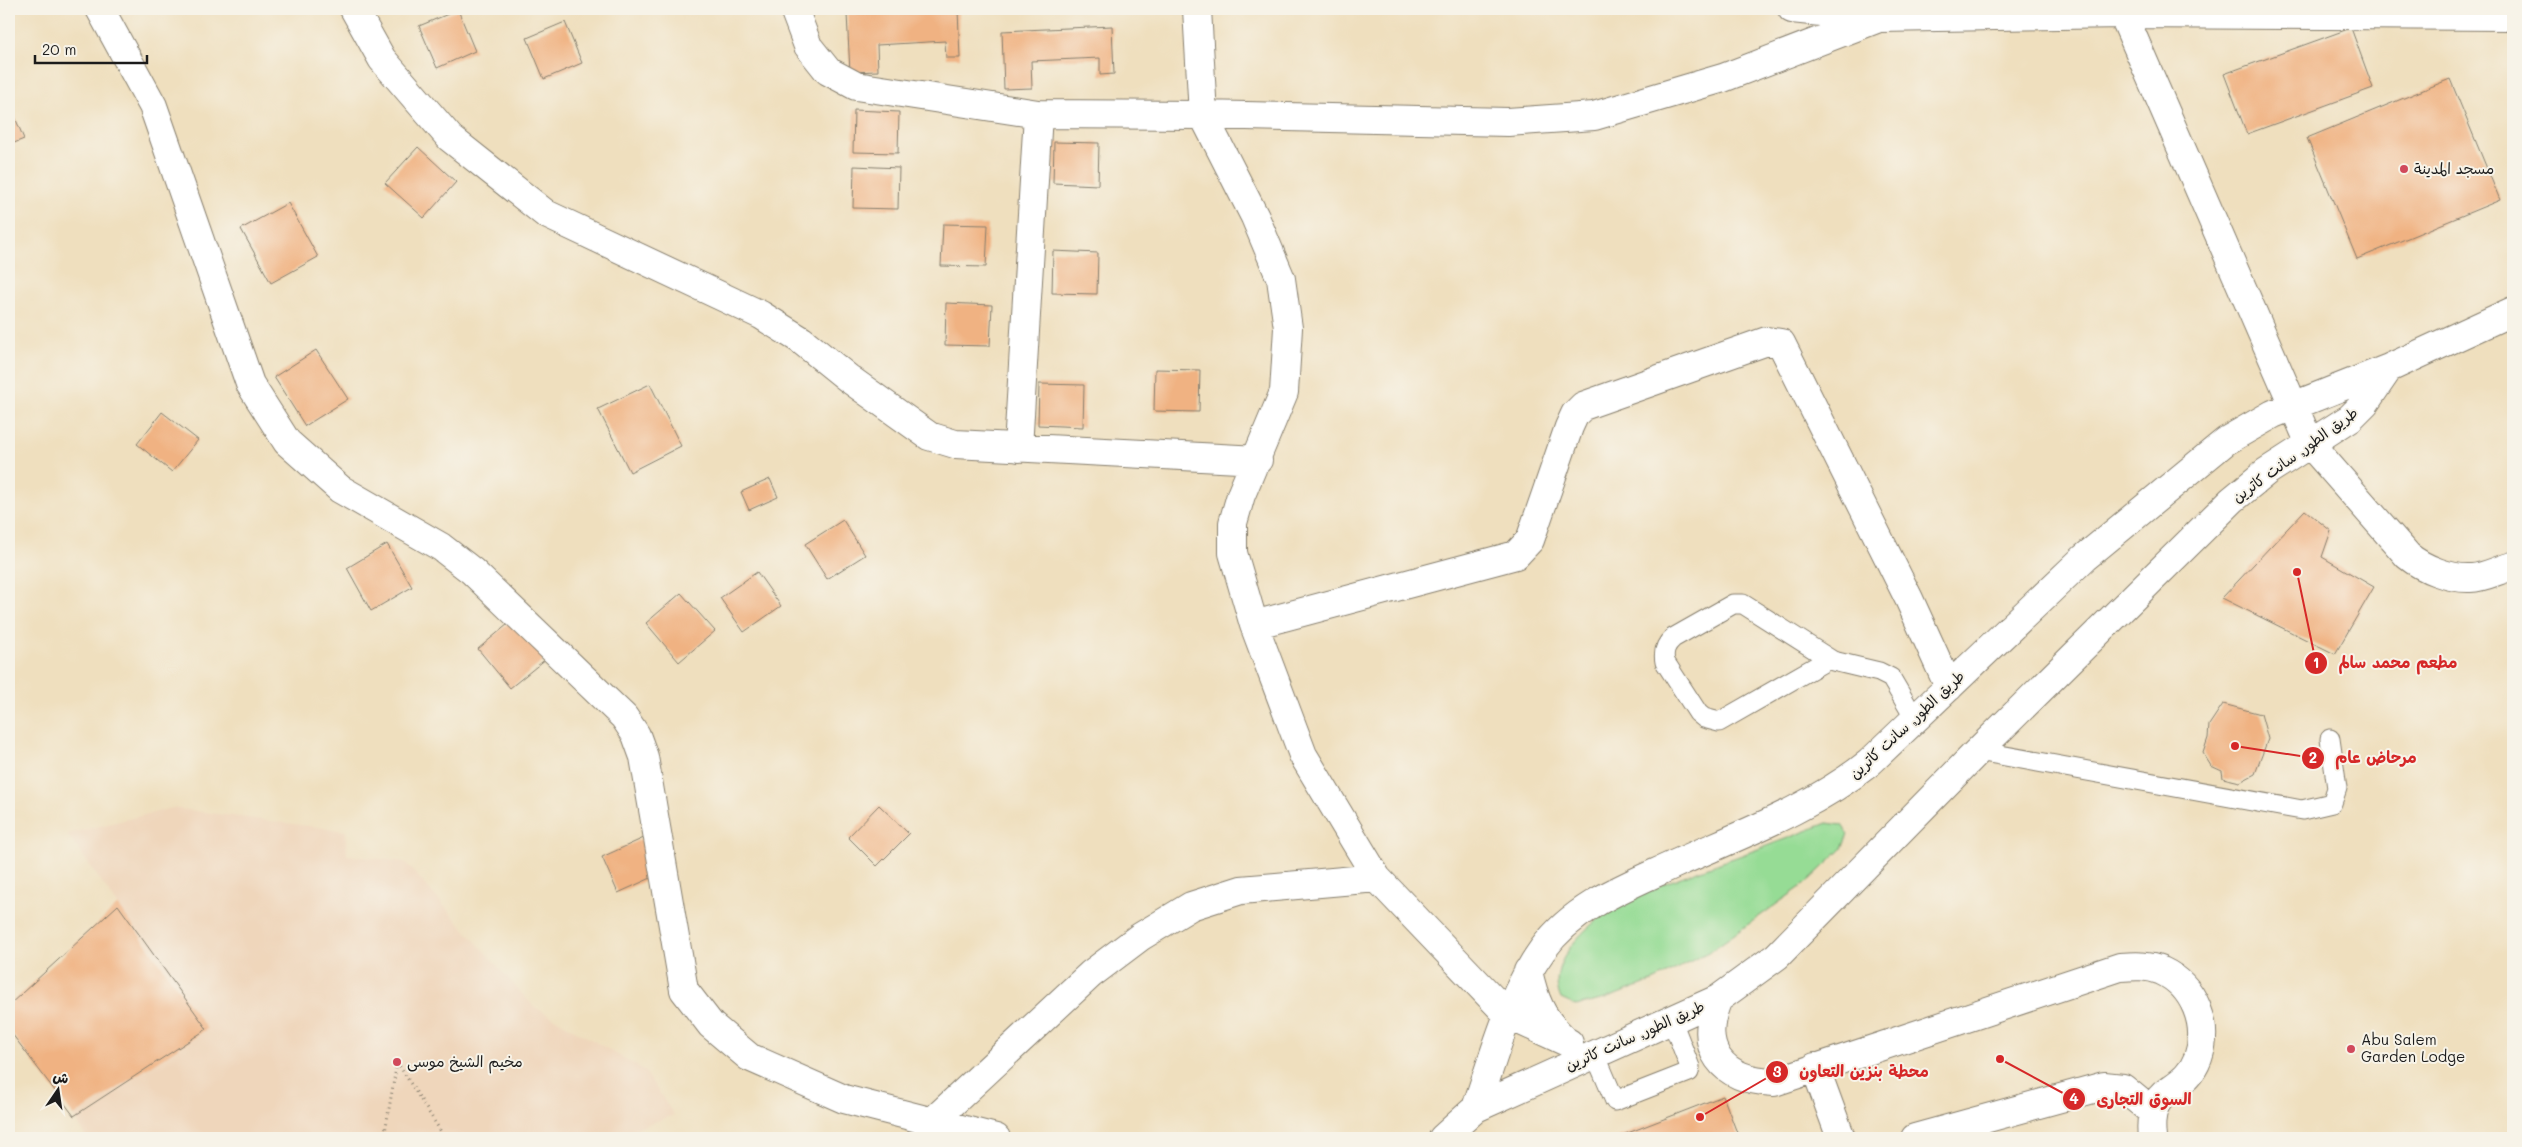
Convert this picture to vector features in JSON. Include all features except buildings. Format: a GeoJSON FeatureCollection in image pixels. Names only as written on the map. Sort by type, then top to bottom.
{"type":"FeatureCollection","features":[{"type":"Feature","properties":{"kind":"street"},"geometry":{"type":"LineString","coordinates":[[100,9],[154,106],[250,384],[286,442],[340,490],[441,547],[472,571],[624,717],[636,735],[644,756],[684,990],[711,1025],[749,1057],[844,1099],[996,1138]]}},
{"type":"Feature","properties":{"kind":"street"},"geometry":{"type":"LineString","coordinates":[[354,9],[382,59],[450,138],[546,214],[761,315],[801,340],[848,378],[929,436],[955,444],[1258,460]]}},
{"type":"Feature","properties":{"kind":"street"},"geometry":{"type":"LineString","coordinates":[[794,9],[808,46],[828,71],[856,86],[1038,114],[1203,115],[1508,122],[1594,116],[1723,78],[1880,18]]}},
{"type":"Feature","properties":{"kind":"street"},"geometry":{"type":"LineString","coordinates":[[1197,9],[1203,115],[1255,217],[1281,279],[1288,328],[1284,392],[1258,460],[1241,495],[1233,523],[1234,553],[1254,625],[1303,756],[1376,878],[1508,1015],[1595,1054]]}},
{"type":"Feature","properties":{"kind":"street"},"geometry":{"type":"LineString","coordinates":[[1792,9],[1880,18],[2123,14],[2513,16]]}},
{"type":"Feature","properties":{"kind":"street"},"geometry":{"type":"LineString","coordinates":[[2123,14],[2310,444],[2408,556],[2421,566],[2436,572],[2471,578],[2513,566]]}},
{"type":"Feature","properties":{"kind":"street"},"geometry":{"type":"LineString","coordinates":[[1018,448],[1038,114]]}},
{"type":"Feature","properties":{"kind":"street","name":"طريق الطور, سانت كاترين"},"geometry":{"type":"LineString","coordinates":[[1476,1108],[1508,1015],[1528,971],[1544,947],[1586,908],[1616,891],[1822,796],[1869,763],[2084,558],[2205,456],[2248,426],[2388,368],[2513,311]]}},
{"type":"Feature","properties":{"kind":"street"},"geometry":{"type":"LineString","coordinates":[[1254,625],[1516,555],[1530,540],[1569,427],[1575,414],[1583,406],[1775,340],[1781,343],[1909,599],[1949,687]]}},
{"type":"Feature","properties":{"kind":"street","name":"طريق الطور, سانت كاترين"},"geometry":{"type":"LineString","coordinates":[[1443,1138],[1476,1108],[1718,999],[1776,956],[1978,751],[2242,490],[2350,418],[2378,386],[2388,368]]}},
{"type":"Feature","properties":{"kind":"street"},"geometry":{"type":"LineString","coordinates":[[932,1122],[1091,974],[1140,937],[1191,906],[1242,890],[1376,878]]}},
{"type":"Feature","properties":{"kind":"street"},"geometry":{"type":"LineString","coordinates":[[1718,999],[1710,1018],[1710,1039],[1718,1058],[1733,1074],[1752,1081],[1774,1082],[2120,967],[2141,966],[2161,971],[2179,982],[2192,998],[2201,1018],[2202,1038],[2197,1058],[2186,1077],[2158,1098],[2151,1111],[2152,1138]]}},
{"type":"Feature","properties":{"kind":"street"},"geometry":{"type":"LineString","coordinates":[[1528,971],[1534,999],[1548,1024],[1569,1043]]}},
{"type":"Feature","properties":{"kind":"street"},"geometry":{"type":"LineString","coordinates":[[1815,1068],[1841,1138]]}},
{"type":"Feature","properties":{"kind":"street"},"geometry":{"type":"LineString","coordinates":[[1914,1138],[2104,1086],[2124,1088],[2151,1111]]}},
{"type":"Feature","properties":{"kind":"lane"},"geometry":{"type":"LineString","coordinates":[[1829,659],[1726,720],[1719,722],[1711,721],[1698,713],[1665,662],[1664,656],[1668,642],[1673,638],[1728,606],[1738,603],[1748,607],[1829,659],[1840,664],[1879,672],[1891,678],[1915,719]]}},
{"type":"Feature","properties":{"kind":"lane"},"geometry":{"type":"LineString","coordinates":[[1978,751],[2302,810],[2332,803],[2337,788],[2330,739]]}},
{"type":"Feature","properties":{"kind":"lane"},"geometry":{"type":"LineString","coordinates":[[1595,1054],[1614,1102],[1689,1072],[1690,1067],[1672,1021]]}},
{"type":"Feature","properties":{"kind":"path"},"geometry":{"type":"LineString","coordinates":[[384,1138],[397,1062],[445,1138]]}},
{"type":"Feature","properties":{"kind":"shaded area"},"geometry":{"type":"Polygon","coordinates":[[[173,808],[346,831],[347,855],[405,862],[533,1006],[644,1070],[674,1115],[610,1138],[86,1138],[74,1116],[207,1029],[67,834],[173,808]]]}},
{"type":"Feature","properties":{"kind":"green space"},"geometry":{"type":"Polygon","coordinates":[[[1827,823],[1842,825],[1848,834],[1842,849],[1805,884],[1712,950],[1655,980],[1605,999],[1576,1006],[1561,999],[1557,985],[1559,970],[1564,956],[1585,931],[1610,910],[1662,884],[1827,823]]]}},
{"type":"Feature","properties":{"kind":"place","name":"مسجد المدينة"},"geometry":{"type":"Point","coordinates":[2404,169]}},
{"type":"Feature","properties":{"kind":"place","name":"مطعم محمد سالم"},"geometry":{"type":"Point","coordinates":[2297,572]}},
{"type":"Feature","properties":{"kind":"place","name":"مرحاض عام"},"geometry":{"type":"Point","coordinates":[2235,746]}},
{"type":"Feature","properties":{"kind":"place","name":"Abu Salem Garden Lodge"},"geometry":{"type":"Point","coordinates":[2351,1049]}},
{"type":"Feature","properties":{"kind":"place","name":"السوق التجارى"},"geometry":{"type":"Point","coordinates":[2000,1059]}},
{"type":"Feature","properties":{"kind":"place","name":"مخيم الشيخ موسى"},"geometry":{"type":"Point","coordinates":[397,1062]}},
{"type":"Feature","properties":{"kind":"place","name":"محطة بنزين التعاون"},"geometry":{"type":"Point","coordinates":[1700,1117]}}]}
